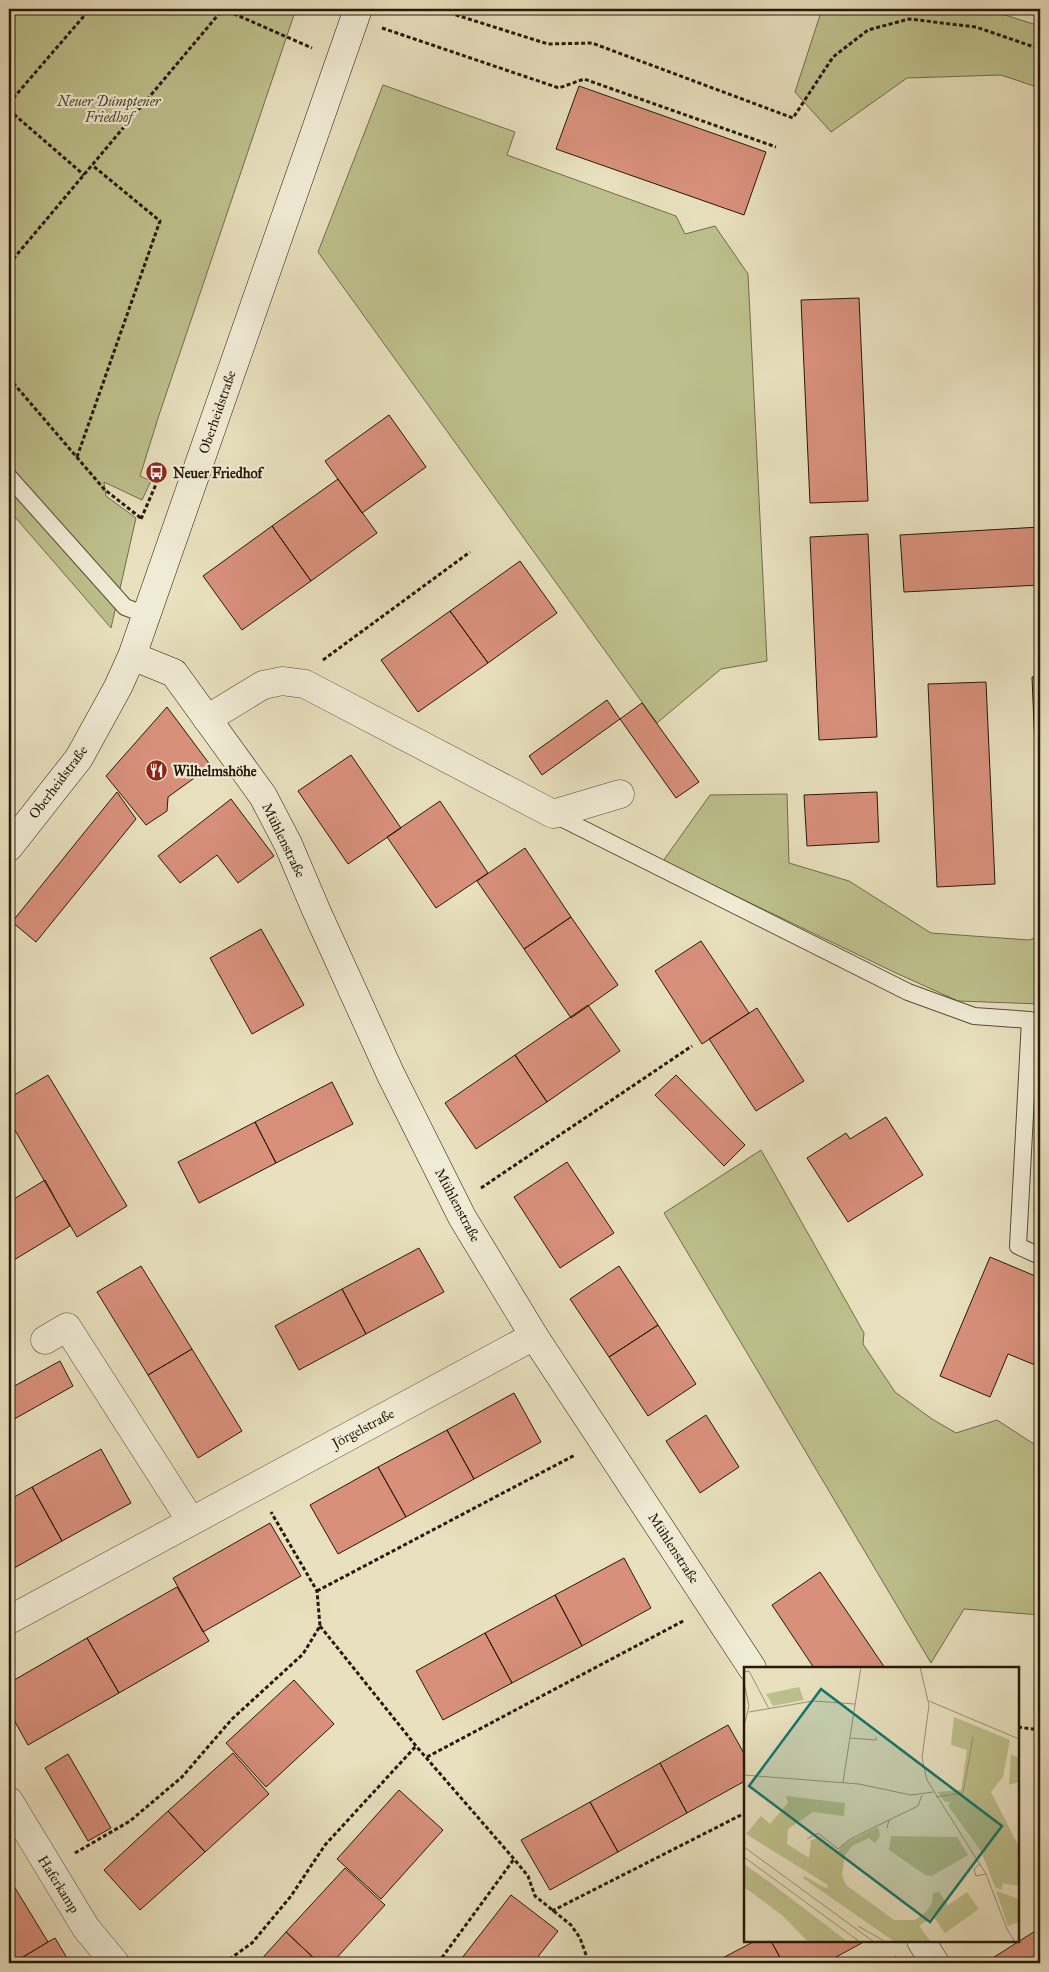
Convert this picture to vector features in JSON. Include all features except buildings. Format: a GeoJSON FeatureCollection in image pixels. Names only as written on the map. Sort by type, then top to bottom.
{"type":"FeatureCollection","features":[{"type":"Feature","properties":{"kind":"street","name":"Oberheidstraße"},"geometry":{"type":"LineString","coordinates":[[9,847],[79,758],[118,687],[132,656],[357,14]]}},
{"type":"Feature","properties":{"kind":"street","name":"Mühlenstraße"},"geometry":{"type":"LineString","coordinates":[[132,656],[174,673],[262,796],[288,844],[375,1042],[456,1205],[534,1336],[751,1667]]}},
{"type":"Feature","properties":{"kind":"street"},"geometry":{"type":"LineString","coordinates":[[207,719],[263,685],[282,681],[305,684],[553,814],[620,794]]}},
{"type":"Feature","properties":{"kind":"street"},"geometry":{"type":"LineString","coordinates":[[45,1340],[67,1328],[191,1521]]}},
{"type":"Feature","properties":{"kind":"street","name":"Jörgelstraße"},"geometry":{"type":"LineString","coordinates":[[9,1620],[534,1336]]}},
{"type":"Feature","properties":{"kind":"street","name":"Haferkamp"},"geometry":{"type":"LineString","coordinates":[[9,1801],[86,1928],[115,1963]]}},
{"type":"Feature","properties":{"kind":"street"},"geometry":{"type":"LineString","coordinates":[[922,1942],[935,1963]]}},
{"type":"Feature","properties":{"kind":"lane"},"geometry":{"type":"LineString","coordinates":[[9,477],[125,607],[146,614]]}},
{"type":"Feature","properties":{"kind":"lane"},"geometry":{"type":"LineString","coordinates":[[553,814],[908,992],[974,1016],[1030,1020],[1018,1246],[1040,1256]]}},
{"type":"Feature","properties":{"kind":"path"},"geometry":{"type":"LineString","coordinates":[[9,103],[90,9]]}},
{"type":"Feature","properties":{"kind":"path"},"geometry":{"type":"LineString","coordinates":[[9,264],[223,9],[315,49]]}},
{"type":"Feature","properties":{"kind":"path"},"geometry":{"type":"LineString","coordinates":[[437,9],[548,44],[592,43],[793,118],[833,57],[868,30],[909,19],[976,27],[1040,49]]}},
{"type":"Feature","properties":{"kind":"path"},"geometry":{"type":"LineString","coordinates":[[357,14],[559,88],[584,78],[776,147]]}},
{"type":"Feature","properties":{"kind":"path"},"geometry":{"type":"LineString","coordinates":[[9,110],[84,175]]}},
{"type":"Feature","properties":{"kind":"path"},"geometry":{"type":"LineString","coordinates":[[77,458],[160,222],[92,165]]}},
{"type":"Feature","properties":{"kind":"path"},"geometry":{"type":"LineString","coordinates":[[9,378],[104,489],[141,519],[174,533]]}},
{"type":"Feature","properties":{"kind":"path"},"geometry":{"type":"LineString","coordinates":[[305,684],[323,660],[470,552]]}},
{"type":"Feature","properties":{"kind":"path"},"geometry":{"type":"LineString","coordinates":[[456,1205],[692,1046]]}},
{"type":"Feature","properties":{"kind":"path"},"geometry":{"type":"LineString","coordinates":[[317,1591],[603,1440]]}},
{"type":"Feature","properties":{"kind":"path"},"geometry":{"type":"LineString","coordinates":[[256,1486],[317,1591],[320,1626],[416,1746],[427,1756],[528,1876],[535,1896],[571,1925],[580,1938],[588,1963]]}},
{"type":"Feature","properties":{"kind":"path"},"geometry":{"type":"LineString","coordinates":[[427,1756],[648,1642],[712,1605]]}},
{"type":"Feature","properties":{"kind":"path"},"geometry":{"type":"LineString","coordinates":[[48,1868],[130,1821],[182,1777],[232,1719],[303,1654],[320,1626]]}},
{"type":"Feature","properties":{"kind":"path"},"geometry":{"type":"LineString","coordinates":[[1019,1727],[1040,1730]]}},
{"type":"Feature","properties":{"kind":"path"},"geometry":{"type":"LineString","coordinates":[[224,1963],[252,1943],[291,1896],[325,1846],[416,1746]]}},
{"type":"Feature","properties":{"kind":"path"},"geometry":{"type":"LineString","coordinates":[[552,1911],[744,1814]]}},
{"type":"Feature","properties":{"kind":"path"},"geometry":{"type":"LineString","coordinates":[[438,1963],[514,1859]]}},
{"type":"Feature","properties":{"kind":"green space","name":"Neuer Dümptener Friedhof"},"geometry":{"type":"Polygon","coordinates":[[[9,9],[296,9],[140,476],[151,481],[142,500],[104,482],[106,496],[136,518],[111,628],[9,510],[9,9]]]}},
{"type":"Feature","properties":{"kind":"green space"},"geometry":{"type":"Polygon","coordinates":[[[822,9],[986,9],[1040,26],[1040,88],[1001,75],[907,78],[831,132],[795,92],[822,9]]]}},
{"type":"Feature","properties":{"kind":"green space"},"geometry":{"type":"Polygon","coordinates":[[[383,85],[515,132],[507,155],[676,216],[685,234],[715,226],[748,274],[767,661],[721,669],[657,723],[318,252],[383,85]]]}},
{"type":"Feature","properties":{"kind":"green space"},"geometry":{"type":"Polygon","coordinates":[[[787,794],[789,863],[849,881],[931,933],[1029,940],[1040,936],[1040,1004],[958,1001],[663,861],[710,795],[787,794]]]}},
{"type":"Feature","properties":{"kind":"green space"},"geometry":{"type":"Polygon","coordinates":[[[1040,1099],[1040,1216],[1034,1212],[1040,1099]]]}},
{"type":"Feature","properties":{"kind":"green space"},"geometry":{"type":"Polygon","coordinates":[[[761,1150],[864,1333],[863,1344],[895,1392],[932,1419],[956,1433],[997,1420],[1040,1448],[1040,1615],[964,1609],[931,1663],[664,1213],[761,1150]]]}},
{"type":"Feature","properties":{"kind":"place","name":"Neuer Friedhof"},"geometry":{"type":"Point","coordinates":[157,473]}},
{"type":"Feature","properties":{"kind":"place","name":"Wilhelmshöhe"},"geometry":{"type":"Point","coordinates":[157,771]}}]}
